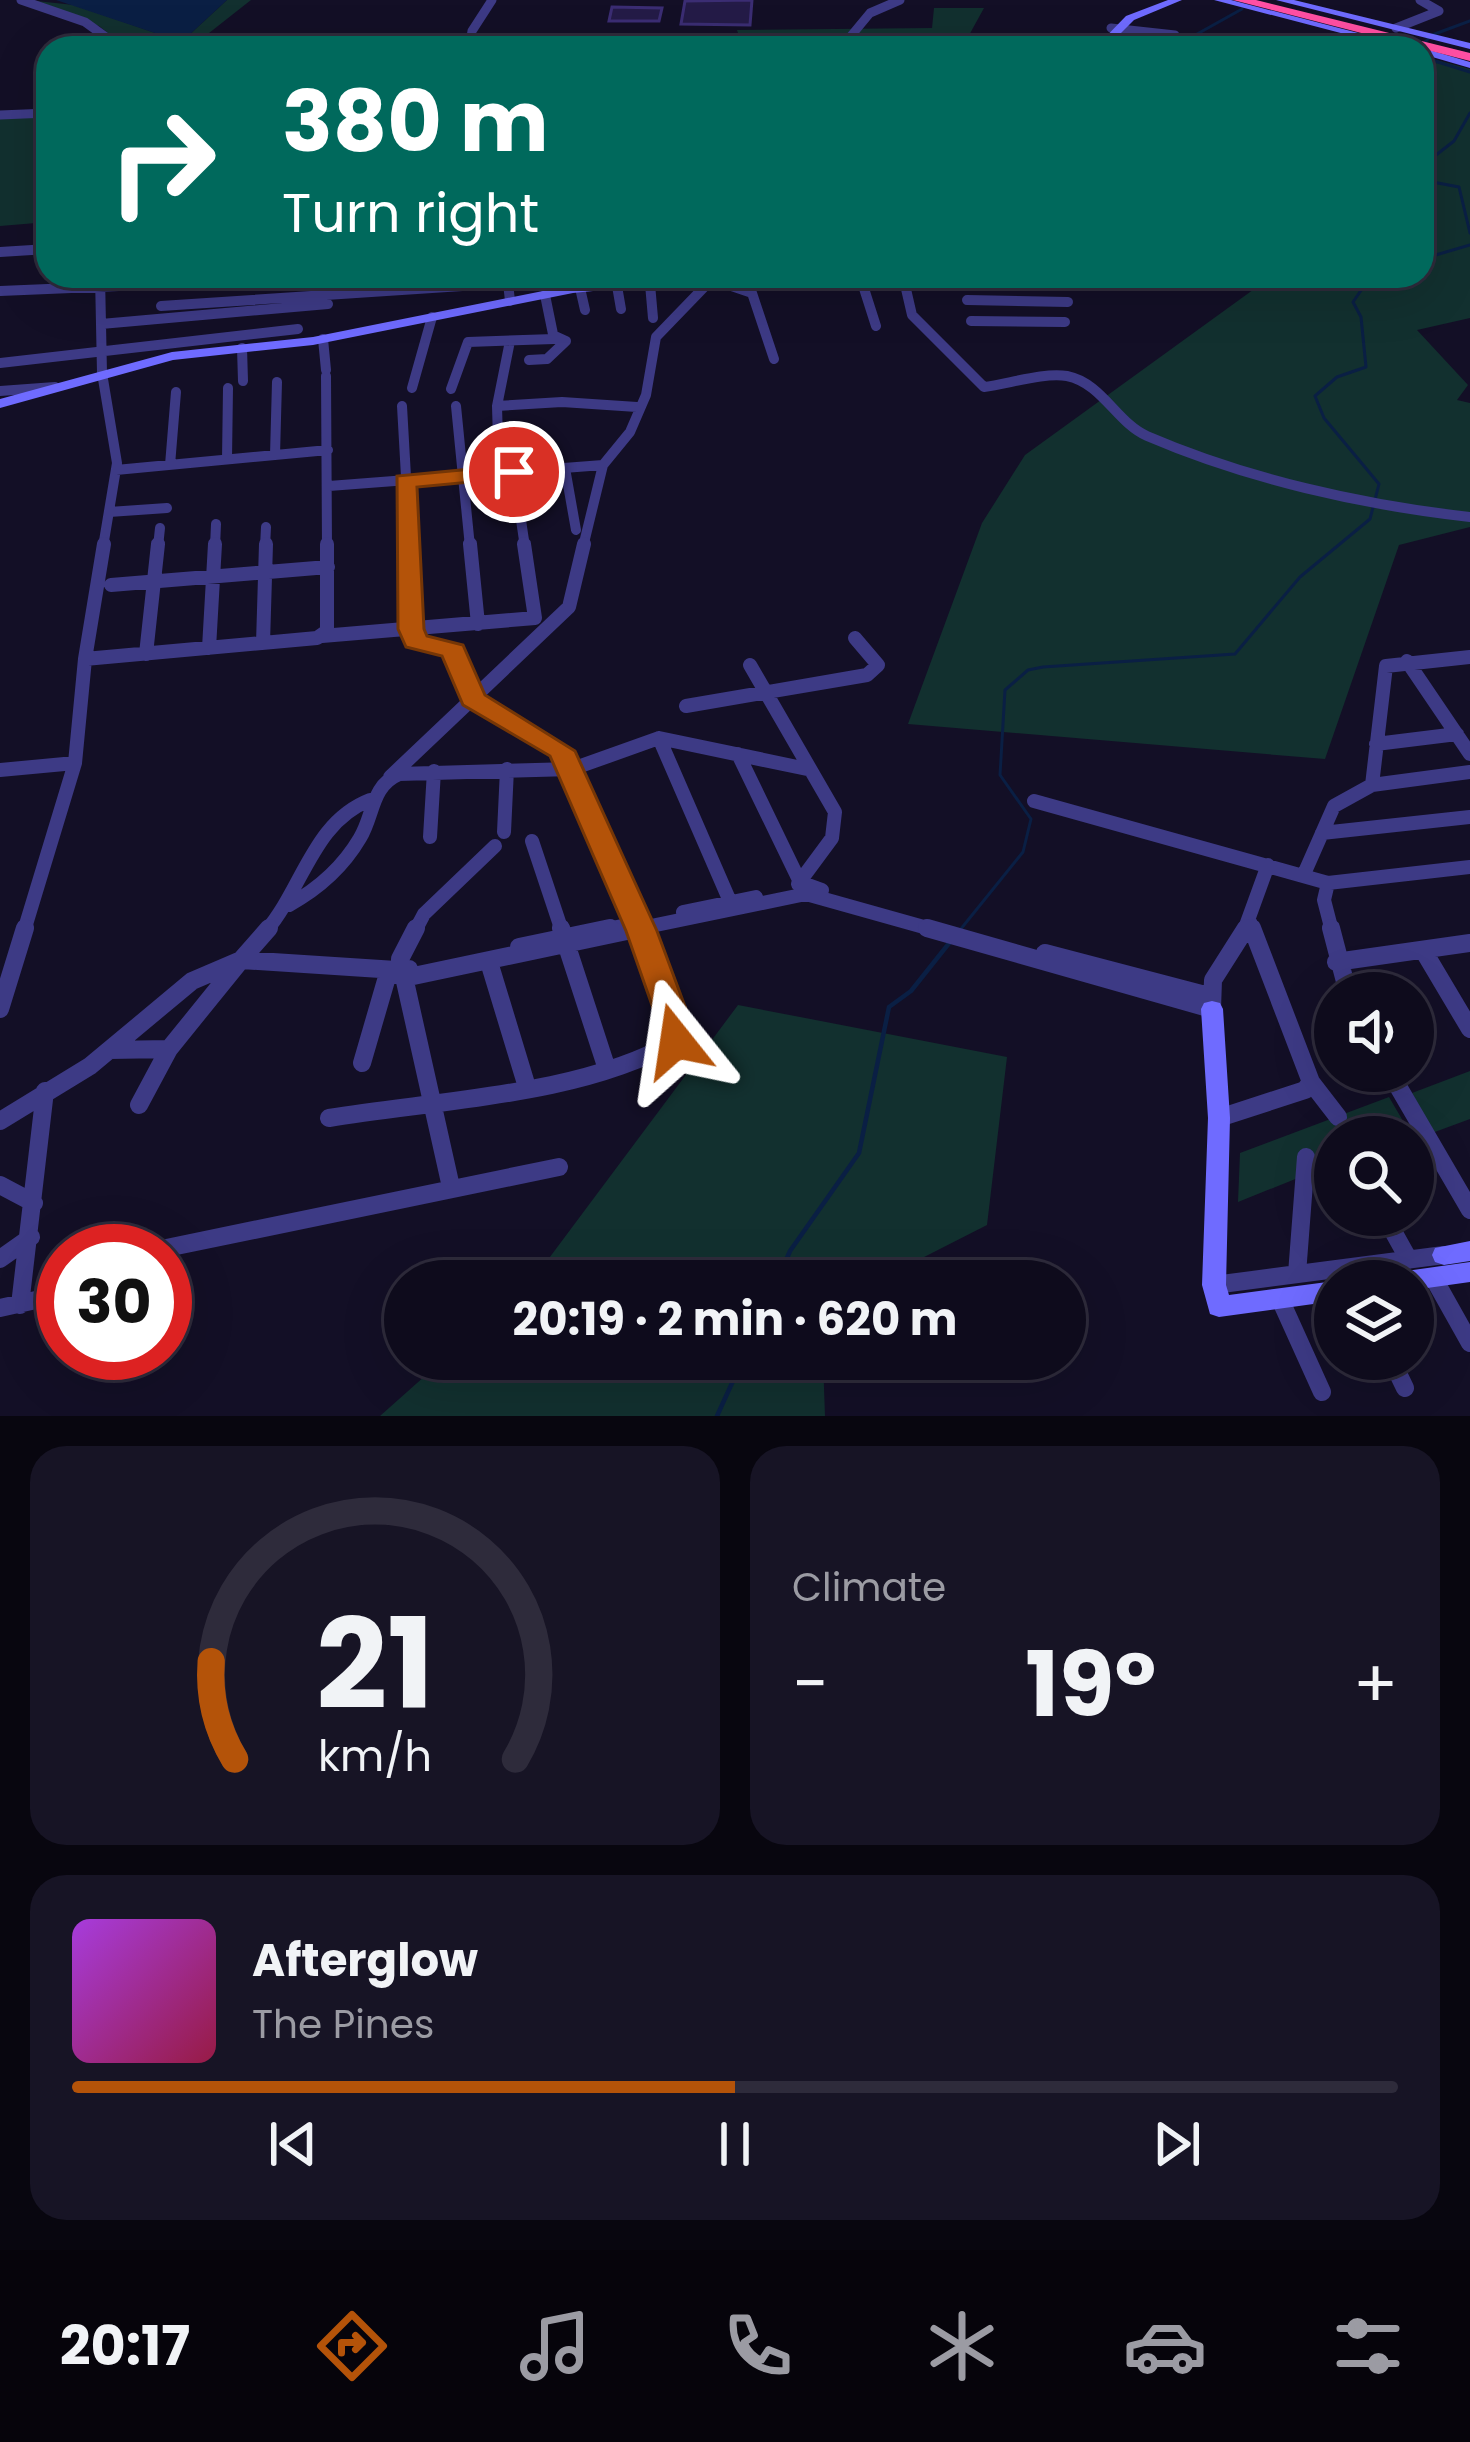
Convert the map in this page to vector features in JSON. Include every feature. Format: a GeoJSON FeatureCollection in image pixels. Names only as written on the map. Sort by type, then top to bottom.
{"type":"FeatureCollection","features":[{"type":"Feature","properties":{"kind":"highway"},"geometry":{"type":"LineString","coordinates":[[1240,0],[1395,36]]}},
{"type":"Feature","properties":{"kind":"highway"},"geometry":{"type":"LineString","coordinates":[[1262,0],[1397,36]]}},
{"type":"Feature","properties":{"kind":"highway"},"geometry":{"type":"LineString","coordinates":[[1434,46],[1470,55]]}},
{"type":"Feature","properties":{"kind":"street"},"geometry":{"type":"LineString","coordinates":[[21,0],[85,22],[104,36]]}},
{"type":"Feature","properties":{"kind":"street"},"geometry":{"type":"LineString","coordinates":[[471,36],[492,0]]}},
{"type":"Feature","properties":{"kind":"street"},"geometry":{"type":"LineString","coordinates":[[851,36],[870,13],[900,0]]}},
{"type":"Feature","properties":{"kind":"street"},"geometry":{"type":"LineString","coordinates":[[1114,28],[1167,0]]}},
{"type":"Feature","properties":{"kind":"street"},"geometry":{"type":"LineString","coordinates":[[1106,36],[1132,16],[1177,0]]}},
{"type":"Feature","properties":{"kind":"street"},"geometry":{"type":"LineString","coordinates":[[1219,0],[1392,36]]}},
{"type":"Feature","properties":{"kind":"street"},"geometry":{"type":"LineString","coordinates":[[1420,0],[1439,11],[1420,36]]}},
{"type":"Feature","properties":{"kind":"street"},"geometry":{"type":"LineString","coordinates":[[1288,1],[1400,36]]}},
{"type":"Feature","properties":{"kind":"street"},"geometry":{"type":"LineString","coordinates":[[1114,28],[1175,35]]}},
{"type":"Feature","properties":{"kind":"street"},"geometry":{"type":"LineString","coordinates":[[0,115],[36,114]]}},
{"type":"Feature","properties":{"kind":"street"},"geometry":{"type":"LineString","coordinates":[[0,252],[36,250]]}},
{"type":"Feature","properties":{"kind":"street"},"geometry":{"type":"LineString","coordinates":[[0,291],[36,287]]}},
{"type":"Feature","properties":{"kind":"street"},"geometry":{"type":"LineString","coordinates":[[0,1009],[75,763],[116,470],[101,373],[100,288]]}},
{"type":"Feature","properties":{"kind":"street"},"geometry":{"type":"LineString","coordinates":[[101,324],[416,288]]}},
{"type":"Feature","properties":{"kind":"street"},"geometry":{"type":"LineString","coordinates":[[508,288],[510,301]]}},
{"type":"Feature","properties":{"kind":"street"},"geometry":{"type":"LineString","coordinates":[[0,363],[104,350],[214,344],[242,348],[323,339],[580,288],[586,310]]}},
{"type":"Feature","properties":{"kind":"street"},"geometry":{"type":"LineString","coordinates":[[617,288],[621,309]]}},
{"type":"Feature","properties":{"kind":"street"},"geometry":{"type":"LineString","coordinates":[[650,288],[653,318]]}},
{"type":"Feature","properties":{"kind":"street"},"geometry":{"type":"LineString","coordinates":[[139,1105],[170,1048],[289,905],[317,844],[347,809],[370,800],[569,607],[603,465],[630,432],[646,394],[656,337],[697,288]]}},
{"type":"Feature","properties":{"kind":"street"},"geometry":{"type":"LineString","coordinates":[[738,288],[752,293],[774,359]]}},
{"type":"Feature","properties":{"kind":"street"},"geometry":{"type":"LineString","coordinates":[[864,288],[876,326]]}},
{"type":"Feature","properties":{"kind":"street"},"geometry":{"type":"LineString","coordinates":[[906,288],[912,315],[985,388],[1005,389],[1057,376],[1079,380],[1143,434],[1257,474],[1381,507],[1470,517]]}},
{"type":"Feature","properties":{"kind":"street"},"geometry":{"type":"LineString","coordinates":[[1017,288],[1019,322]]}},
{"type":"Feature","properties":{"kind":"street"},"geometry":{"type":"LineString","coordinates":[[545,295],[555,336]]}},
{"type":"Feature","properties":{"kind":"street"},"geometry":{"type":"LineString","coordinates":[[967,300],[1068,302]]}},
{"type":"Feature","properties":{"kind":"street"},"geometry":{"type":"LineString","coordinates":[[161,306],[328,304]]}},
{"type":"Feature","properties":{"kind":"street"},"geometry":{"type":"LineString","coordinates":[[214,344],[215,308]]}},
{"type":"Feature","properties":{"kind":"street"},"geometry":{"type":"LineString","coordinates":[[412,388],[432,317]]}},
{"type":"Feature","properties":{"kind":"street"},"geometry":{"type":"LineString","coordinates":[[971,321],[1065,322]]}},
{"type":"Feature","properties":{"kind":"street"},"geometry":{"type":"LineString","coordinates":[[0,404],[214,344],[298,329]]}},
{"type":"Feature","properties":{"kind":"street"},"geometry":{"type":"LineString","coordinates":[[451,389],[465,344],[555,336],[566,340],[547,359],[529,360]]}},
{"type":"Feature","properties":{"kind":"street"},"geometry":{"type":"LineString","coordinates":[[322,636],[327,632],[329,486],[323,339]]}},
{"type":"Feature","properties":{"kind":"street"},"geometry":{"type":"LineString","coordinates":[[86,659],[535,618],[497,406],[510,341]]}},
{"type":"Feature","properties":{"kind":"street"},"geometry":{"type":"LineString","coordinates":[[242,348],[243,381]]}},
{"type":"Feature","properties":{"kind":"street"},"geometry":{"type":"LineString","coordinates":[[275,455],[277,382]]}},
{"type":"Feature","properties":{"kind":"street"},"geometry":{"type":"LineString","coordinates":[[0,391],[55,387]]}},
{"type":"Feature","properties":{"kind":"street"},"geometry":{"type":"LineString","coordinates":[[227,459],[228,388]]}},
{"type":"Feature","properties":{"kind":"street"},"geometry":{"type":"LineString","coordinates":[[170,465],[176,392]]}},
{"type":"Feature","properties":{"kind":"street"},"geometry":{"type":"LineString","coordinates":[[497,406],[562,402],[637,407]]}},
{"type":"Feature","properties":{"kind":"street"},"geometry":{"type":"LineString","coordinates":[[329,1118],[527,1087],[652,1057],[676,1041],[677,1028],[639,927],[561,751],[473,699],[453,651],[416,641],[411,629],[401,406]]}},
{"type":"Feature","properties":{"kind":"street"},"geometry":{"type":"LineString","coordinates":[[456,406],[478,624]]}},
{"type":"Feature","properties":{"kind":"street"},"geometry":{"type":"LineString","coordinates":[[116,470],[328,450]]}},
{"type":"Feature","properties":{"kind":"street"},"geometry":{"type":"LineString","coordinates":[[329,486],[603,465]]}},
{"type":"Feature","properties":{"kind":"street"},"geometry":{"type":"LineString","coordinates":[[565,468],[576,530]]}},
{"type":"Feature","properties":{"kind":"street"},"geometry":{"type":"LineString","coordinates":[[109,512],[167,508]]}},
{"type":"Feature","properties":{"kind":"street"},"geometry":{"type":"LineString","coordinates":[[208,648],[216,524]]}},
{"type":"Feature","properties":{"kind":"street"},"geometry":{"type":"LineString","coordinates":[[263,643],[266,527]]}},
{"type":"Feature","properties":{"kind":"street"},"geometry":{"type":"LineString","coordinates":[[146,654],[160,528]]}},
{"type":"Feature","properties":{"kind":"street"},"geometry":{"type":"LineString","coordinates":[[111,585],[328,567]]}},
{"type":"Feature","properties":{"kind":"street"},"geometry":{"type":"LineString","coordinates":[[686,706],[872,673],[878,665],[855,638]]}},
{"type":"Feature","properties":{"kind":"street"},"geometry":{"type":"LineString","coordinates":[[1304,874],[1334,806],[1367,792],[1372,785],[1386,666],[1407,661],[1467,662]]}},
{"type":"Feature","properties":{"kind":"street"},"geometry":{"type":"LineString","coordinates":[[1407,661],[1470,754]]}},
{"type":"Feature","properties":{"kind":"street"},"geometry":{"type":"LineString","coordinates":[[750,665],[835,812],[837,828],[802,888]]}},
{"type":"Feature","properties":{"kind":"street"},"geometry":{"type":"LineString","coordinates":[[1376,743],[1456,734]]}},
{"type":"Feature","properties":{"kind":"street"},"geometry":{"type":"LineString","coordinates":[[390,777],[434,771],[572,769],[659,738],[807,769]]}},
{"type":"Feature","properties":{"kind":"street"},"geometry":{"type":"LineString","coordinates":[[659,738],[732,906]]}},
{"type":"Feature","properties":{"kind":"street"},"geometry":{"type":"LineString","coordinates":[[738,754],[802,888]]}},
{"type":"Feature","properties":{"kind":"street"},"geometry":{"type":"LineString","coordinates":[[0,770],[75,763]]}},
{"type":"Feature","properties":{"kind":"street"},"geometry":{"type":"LineString","coordinates":[[451,1187],[403,975],[407,937],[500,839],[507,770]]}},
{"type":"Feature","properties":{"kind":"street"},"geometry":{"type":"LineString","coordinates":[[430,837],[434,771]]}},
{"type":"Feature","properties":{"kind":"street"},"geometry":{"type":"LineString","coordinates":[[1372,785],[1470,772]]}},
{"type":"Feature","properties":{"kind":"street"},"geometry":{"type":"LineString","coordinates":[[289,905],[317,891],[368,823],[370,800]]}},
{"type":"Feature","properties":{"kind":"street"},"geometry":{"type":"LineString","coordinates":[[1034,801],[1328,884],[1470,867]]}},
{"type":"Feature","properties":{"kind":"street"},"geometry":{"type":"LineString","coordinates":[[1322,833],[1470,817]]}},
{"type":"Feature","properties":{"kind":"street"},"geometry":{"type":"LineString","coordinates":[[532,841],[606,1066]]}},
{"type":"Feature","properties":{"kind":"street"},"geometry":{"type":"LineString","coordinates":[[1216,1296],[1219,1118],[1210,1002],[1224,956],[1250,922],[1268,865]]}},
{"type":"Feature","properties":{"kind":"street"},"geometry":{"type":"LineString","coordinates":[[1328,884],[1324,900],[1340,972]]}},
{"type":"Feature","properties":{"kind":"street"},"geometry":{"type":"LineString","coordinates":[[0,1120],[109,1050],[192,981],[241,961],[403,975],[802,888],[1210,1002]]}},
{"type":"Feature","properties":{"kind":"street"},"geometry":{"type":"LineString","coordinates":[[1250,922],[1311,1082],[1337,1116]]}},
{"type":"Feature","properties":{"kind":"street"},"geometry":{"type":"LineString","coordinates":[[362,1063],[387,977],[489,962],[568,942]]}},
{"type":"Feature","properties":{"kind":"street"},"geometry":{"type":"LineString","coordinates":[[1336,962],[1470,943]]}},
{"type":"Feature","properties":{"kind":"street"},"geometry":{"type":"LineString","coordinates":[[1423,950],[1470,1029]]}},
{"type":"Feature","properties":{"kind":"street"},"geometry":{"type":"LineString","coordinates":[[489,962],[527,1087]]}},
{"type":"Feature","properties":{"kind":"street"},"geometry":{"type":"LineString","coordinates":[[109,1050],[170,1048]]}},
{"type":"Feature","properties":{"kind":"street"},"geometry":{"type":"LineString","coordinates":[[1219,1118],[1305,1090],[1311,1082]]}},
{"type":"Feature","properties":{"kind":"street"},"geometry":{"type":"LineString","coordinates":[[10,1306],[31,1237],[45,1091]]}},
{"type":"Feature","properties":{"kind":"street"},"geometry":{"type":"LineString","coordinates":[[1401,1092],[1470,1210]]}},
{"type":"Feature","properties":{"kind":"street"},"geometry":{"type":"LineString","coordinates":[[1297,1274],[1306,1157]]}},
{"type":"Feature","properties":{"kind":"street"},"geometry":{"type":"LineString","coordinates":[[192,1242],[559,1167]]}},
{"type":"Feature","properties":{"kind":"street"},"geometry":{"type":"LineString","coordinates":[[0,1185],[34,1203]]}},
{"type":"Feature","properties":{"kind":"street"},"geometry":{"type":"LineString","coordinates":[[0,1259],[31,1237]]}},
{"type":"Feature","properties":{"kind":"street"},"geometry":{"type":"LineString","coordinates":[[1449,1261],[1470,1272]]}},
{"type":"Feature","properties":{"kind":"street"},"geometry":{"type":"LineString","coordinates":[[1449,1261],[1470,1343]]}},
{"type":"Feature","properties":{"kind":"street"},"geometry":{"type":"LineString","coordinates":[[1216,1296],[1314,1273]]}},
{"type":"Feature","properties":{"kind":"street"},"geometry":{"type":"LineString","coordinates":[[1216,1296],[1280,1299],[1314,1294]]}},
{"type":"Feature","properties":{"kind":"street"},"geometry":{"type":"LineString","coordinates":[[1280,1299],[1322,1392]]}},
{"type":"Feature","properties":{"kind":"street"},"geometry":{"type":"LineString","coordinates":[[1401,1380],[1405,1388]]}},
{"type":"Feature","properties":{"kind":"green space"},"geometry":{"type":"Polygon","coordinates":[[[27,0],[74,5],[164,36],[112,36],[99,26],[27,0]]]}},
{"type":"Feature","properties":{"kind":"green space"},"geometry":{"type":"Polygon","coordinates":[[[227,0],[251,0],[205,36],[188,36],[227,0]]]}},
{"type":"Feature","properties":{"kind":"green space"},"geometry":{"type":"Polygon","coordinates":[[[934,8],[984,8],[969,36],[739,36],[737,30],[932,28],[934,8]]]}},
{"type":"Feature","properties":{"kind":"green space"},"geometry":{"type":"Polygon","coordinates":[[[1434,59],[1470,69],[1470,318],[1417,330],[1468,385],[1457,400],[1470,403],[1470,527],[1399,545],[1325,759],[908,724],[982,523],[1025,455],[1256,288],[1434,288],[1434,59]]]}},
{"type":"Feature","properties":{"kind":"green space"},"geometry":{"type":"Polygon","coordinates":[[[36,115],[36,223],[0,226],[0,116],[36,115]]]}},
{"type":"Feature","properties":{"kind":"green space"},"geometry":{"type":"Polygon","coordinates":[[[738,1005],[1007,1057],[987,1225],[918,1260],[548,1260],[738,1005]]]}},
{"type":"Feature","properties":{"kind":"green space"},"geometry":{"type":"Polygon","coordinates":[[[1470,1071],[1470,1119],[1434,1132],[1434,1116],[1424,1116],[1412,1093],[1434,1092],[1434,1085],[1470,1071]]]}},
{"type":"Feature","properties":{"kind":"green space"},"geometry":{"type":"Polygon","coordinates":[[[1389,1097],[1400,1116],[1338,1116],[1389,1097]]]}},
{"type":"Feature","properties":{"kind":"green space"},"geometry":{"type":"Polygon","coordinates":[[[1314,1125],[1314,1171],[1238,1202],[1240,1153],[1314,1125]]]}},
{"type":"Feature","properties":{"kind":"green space"},"geometry":{"type":"Polygon","coordinates":[[[420,1380],[824,1380],[825,1416],[380,1416],[420,1380]]]}},
{"type":"Feature","properties":{"kind":"water"},"geometry":{"type":"Polygon","coordinates":[[[56,0],[227,0],[188,36],[164,36],[56,0]]]}},
{"type":"Feature","properties":{"kind":"building"},"geometry":{"type":"Polygon","coordinates":[[[752,0],[750,25],[681,24],[685,1],[752,0]]]}},
{"type":"Feature","properties":{"kind":"building"},"geometry":{"type":"Polygon","coordinates":[[[612,7],[662,8],[659,21],[609,21],[612,7]]]}},
{"type":"Feature","properties":{"kind":"waterway"},"geometry":{"type":"LineString","coordinates":[[1194,36],[1242,9]]}},
{"type":"Feature","properties":{"kind":"waterway"},"geometry":{"type":"LineString","coordinates":[[1431,36],[1470,21]]}},
{"type":"Feature","properties":{"kind":"waterway"},"geometry":{"type":"LineString","coordinates":[[1434,61],[1470,72]]}},
{"type":"Feature","properties":{"kind":"waterway"},"geometry":{"type":"LineString","coordinates":[[1434,157],[1454,141],[1470,113]]}},
{"type":"Feature","properties":{"kind":"waterway"},"geometry":{"type":"LineString","coordinates":[[1434,182],[1459,187],[1470,233]]}},
{"type":"Feature","properties":{"kind":"waterway"},"geometry":{"type":"LineString","coordinates":[[1434,256],[1470,245]]}},
{"type":"Feature","properties":{"kind":"waterway"},"geometry":{"type":"LineString","coordinates":[[960,930],[1023,852],[1031,819],[1000,775],[1005,690],[1028,670],[1043,667],[1235,654],[1300,577],[1370,519],[1379,484],[1324,418],[1315,396],[1337,377],[1366,367],[1361,317],[1353,302],[1365,288]]}},
{"type":"Feature","properties":{"kind":"waterway"},"geometry":{"type":"LineString","coordinates":[[786,1260],[859,1153],[889,1007],[911,991],[950,942]]}},
{"type":"Feature","properties":{"kind":"waterway"},"geometry":{"type":"LineString","coordinates":[[717,1416],[733,1380]]}},
{"type":"Feature","properties":{"kind":"route"},"geometry":{"type":"LineString","coordinates":[[514,472],[405,481],[411,629],[416,641],[453,651],[473,699],[488,712],[561,751],[641,931],[677,1028],[676,1041]]}}]}
